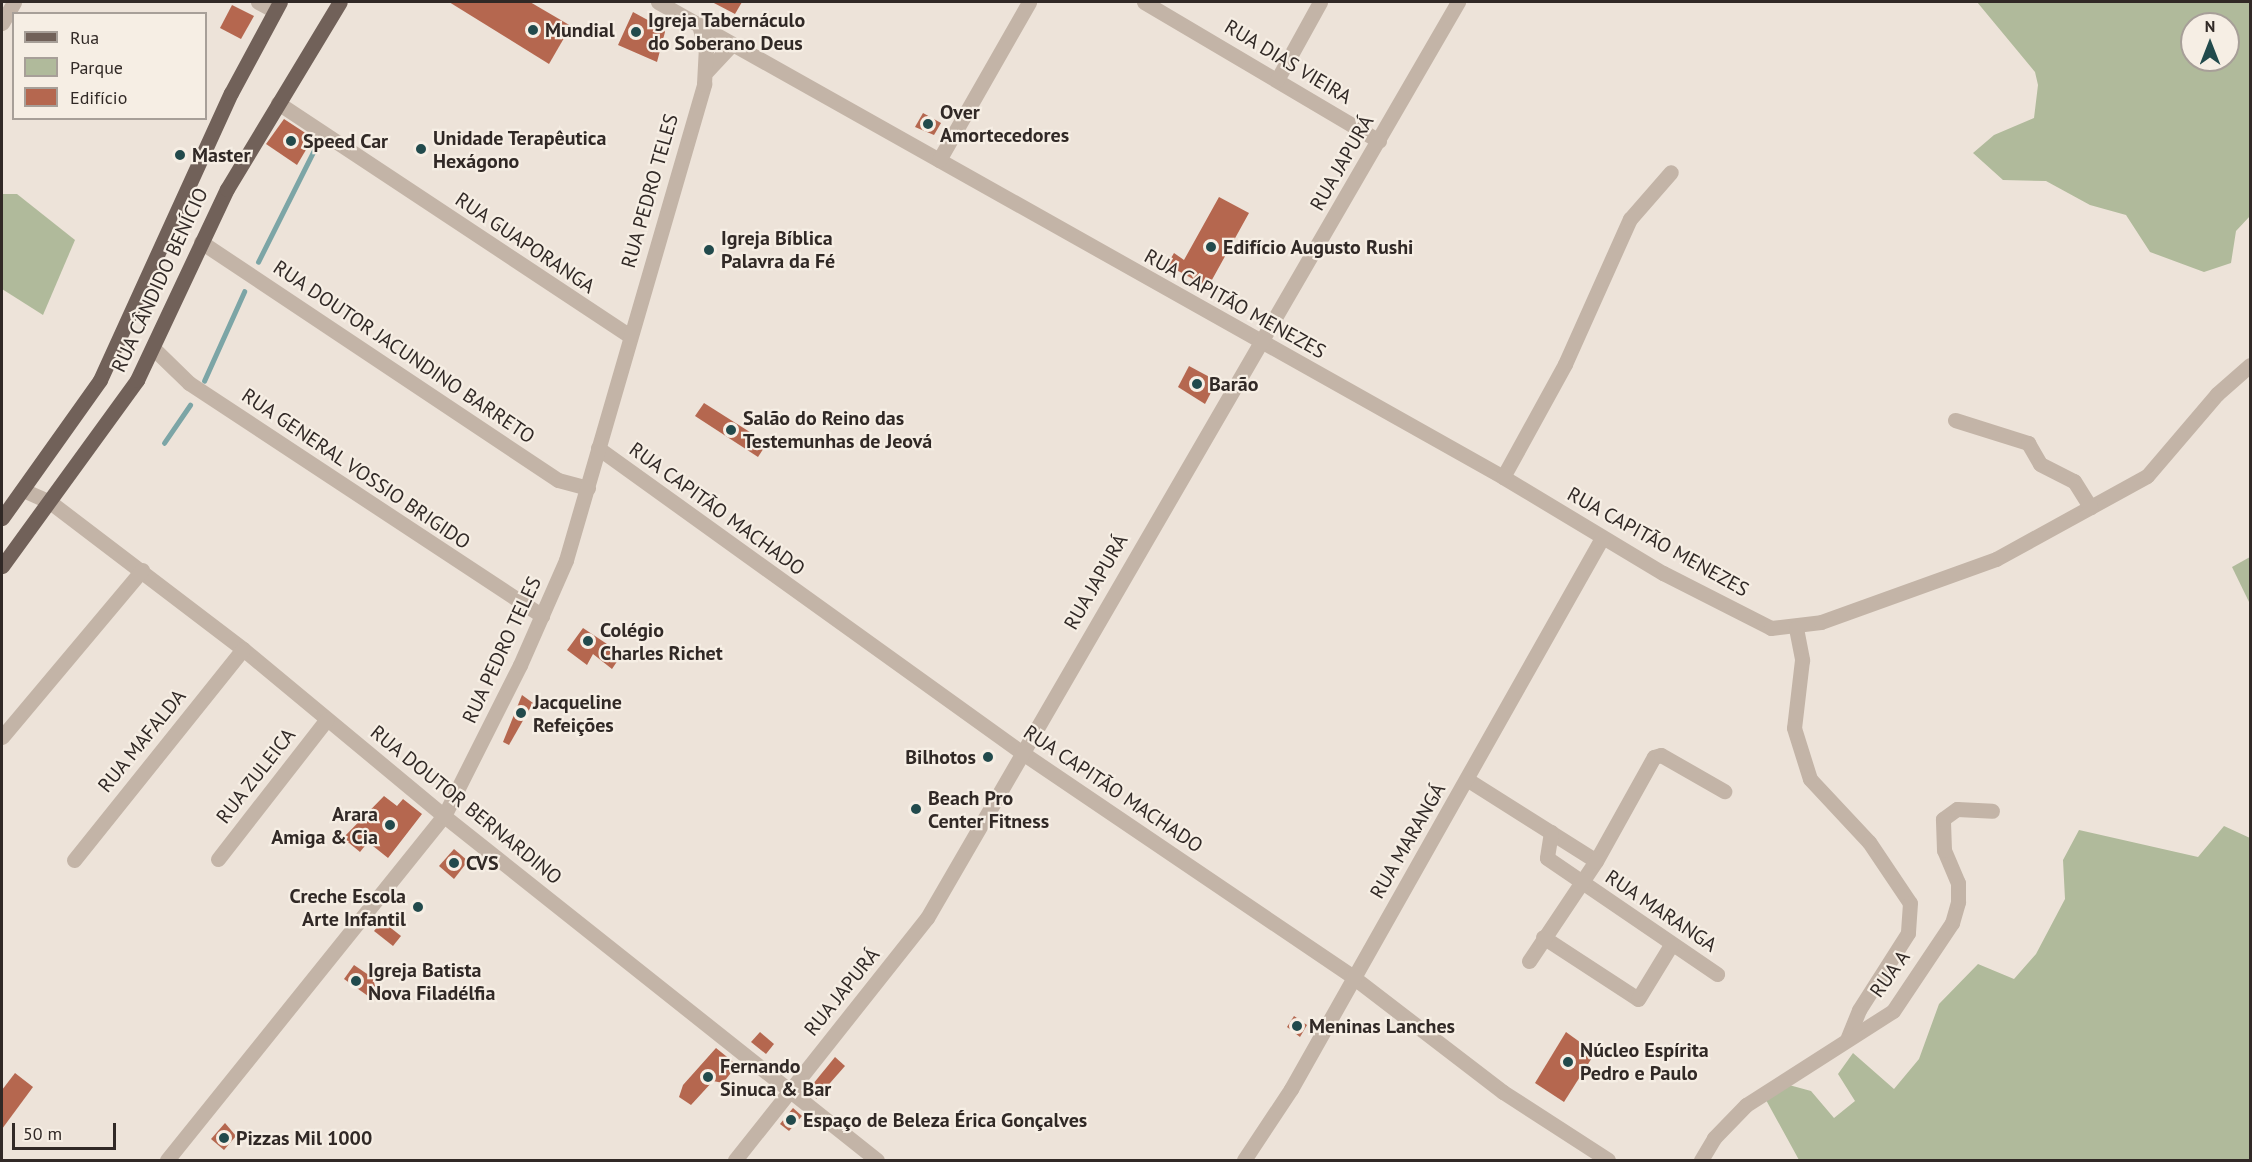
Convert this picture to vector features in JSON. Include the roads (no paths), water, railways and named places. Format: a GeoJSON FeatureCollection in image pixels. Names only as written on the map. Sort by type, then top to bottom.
{"type":"FeatureCollection","features":[{"type":"Feature","properties":{"kind":"main road","name":"RUA CÂNDIDO BENÍCIO"},"geometry":{"type":"LineString","coordinates":[[2,566],[113,417],[154,349],[201,242],[239,166],[340,2]]}},
{"type":"Feature","properties":{"kind":"main road","name":"RUA CÂNDIDO BENÍCIO"},"geometry":{"type":"LineString","coordinates":[[2,518],[100,380],[231,93],[278,6]]}},
{"type":"Feature","properties":{"kind":"street"},"geometry":{"type":"LineString","coordinates":[[2,23],[14,2]]}},
{"type":"Feature","properties":{"kind":"street"},"geometry":{"type":"LineString","coordinates":[[258,2],[278,6]]}},
{"type":"Feature","properties":{"kind":"street","name":"RUA CAPITÃO MENEZES"},"geometry":{"type":"LineString","coordinates":[[658,2],[1503,477],[1602,538],[1771,628],[1796,628]]}},
{"type":"Feature","properties":{"kind":"street"},"geometry":{"type":"LineString","coordinates":[[939,160],[1029,2]]}},
{"type":"Feature","properties":{"kind":"street","name":"RUA DIAS VIEIRA"},"geometry":{"type":"LineString","coordinates":[[1144,2],[1379,141]]}},
{"type":"Feature","properties":{"kind":"street"},"geometry":{"type":"LineString","coordinates":[[1277,80],[1320,2]]}},
{"type":"Feature","properties":{"kind":"street","name":"RUA JAPURÁ"},"geometry":{"type":"LineString","coordinates":[[735,1161],[923,924],[1458,2]]}},
{"type":"Feature","properties":{"kind":"street","name":"RUA PEDRO TELES"},"geometry":{"type":"LineString","coordinates":[[167,1161],[444,816],[542,616],[588,488],[707,71],[699,25]]}},
{"type":"Feature","properties":{"kind":"street","name":"RUA PEDRO TELES"},"geometry":{"type":"LineString","coordinates":[[707,71],[732,44]]}},
{"type":"Feature","properties":{"kind":"street","name":"RUA GUAPORANGA"},"geometry":{"type":"LineString","coordinates":[[278,103],[630,336]]}},
{"type":"Feature","properties":{"kind":"street"},"geometry":{"type":"LineString","coordinates":[[1503,477],[1565,364],[1630,219],[1671,172]]}},
{"type":"Feature","properties":{"kind":"street","name":"RUA DOUTOR JACUNDINO BARRETO"},"geometry":{"type":"LineString","coordinates":[[201,242],[558,480],[588,488]]}},
{"type":"Feature","properties":{"kind":"street","name":"RUA GENERAL VOSSIO BRIGIDO"},"geometry":{"type":"LineString","coordinates":[[154,349],[189,383],[542,616]]}},
{"type":"Feature","properties":{"kind":"street"},"geometry":{"type":"LineString","coordinates":[[1847,1040],[1859,1010],[1908,933],[1910,903],[1869,842],[1810,779],[1794,728],[1802,660],[1796,628],[1996,559],[2147,476],[2217,394],[2250,365]]}},
{"type":"Feature","properties":{"kind":"street"},"geometry":{"type":"LineString","coordinates":[[1955,420],[2023,440],[2040,464],[2074,481],[2090,507]]}},
{"type":"Feature","properties":{"kind":"street","name":"RUA CAPITÃO MACHADO"},"geometry":{"type":"LineString","coordinates":[[598,448],[1021,752],[1353,977],[1503,1092],[1608,1161]]}},
{"type":"Feature","properties":{"kind":"street","name":"RUA DOUTOR BERNARDINO"},"geometry":{"type":"LineString","coordinates":[[23,490],[50,502],[243,649],[444,816],[877,1161]]}},
{"type":"Feature","properties":{"kind":"street","name":"RUA MARANGÁ"},"geometry":{"type":"LineString","coordinates":[[1244,1161],[1291,1089],[1353,977],[1468,780],[1602,538]]}},
{"type":"Feature","properties":{"kind":"street"},"geometry":{"type":"LineString","coordinates":[[2,737],[142,570]]}},
{"type":"Feature","properties":{"kind":"street","name":"RUA MAFALDA"},"geometry":{"type":"LineString","coordinates":[[74,860],[243,649]]}},
{"type":"Feature","properties":{"kind":"street","name":"RUA ZULEICA"},"geometry":{"type":"LineString","coordinates":[[218,859],[327,719]]}},
{"type":"Feature","properties":{"kind":"street","name":"RUA MARANGA"},"geometry":{"type":"LineString","coordinates":[[1529,961],[1596,861],[1658,754],[1724,791]]}},
{"type":"Feature","properties":{"kind":"street","name":"RUA MARANGA"},"geometry":{"type":"LineString","coordinates":[[1468,780],[1596,861]]}},
{"type":"Feature","properties":{"kind":"street","name":"RUA A"},"geometry":{"type":"LineString","coordinates":[[1701,1161],[1720,1131],[1746,1105],[1893,1011],[1952,923],[1958,884],[1944,850],[1943,819],[1957,809],[1992,811]]}},
{"type":"Feature","properties":{"kind":"street"},"geometry":{"type":"LineString","coordinates":[[1551,832],[1547,858],[1582,882]]}},
{"type":"Feature","properties":{"kind":"street","name":"RUA MARANGA"},"geometry":{"type":"LineString","coordinates":[[1582,882],[1671,945],[1717,974]]}},
{"type":"Feature","properties":{"kind":"street"},"geometry":{"type":"LineString","coordinates":[[1543,937],[1638,999],[1671,945]]}},
{"type":"Feature","properties":{"kind":"waterway"},"geometry":{"type":"LineString","coordinates":[[258,262],[315,148]]}},
{"type":"Feature","properties":{"kind":"waterway"},"geometry":{"type":"LineString","coordinates":[[204,381],[244,292]]}},
{"type":"Feature","properties":{"kind":"waterway"},"geometry":{"type":"LineString","coordinates":[[164,443],[190,405]]}},
{"type":"Feature","properties":{"kind":"place","name":"Mundial"},"geometry":{"type":"Point","coordinates":[533,30]}},
{"type":"Feature","properties":{"kind":"place","name":"Igreja Tabernáculo do Soberano Deus"},"geometry":{"type":"Point","coordinates":[636,32]}},
{"type":"Feature","properties":{"kind":"place","name":"Over Amortecedores"},"geometry":{"type":"Point","coordinates":[928,124]}},
{"type":"Feature","properties":{"kind":"place","name":"Speed Car"},"geometry":{"type":"Point","coordinates":[291,141]}},
{"type":"Feature","properties":{"kind":"place","name":"Unidade Terapêutica Hexágono"},"geometry":{"type":"Point","coordinates":[421,149]}},
{"type":"Feature","properties":{"kind":"place","name":"Master"},"geometry":{"type":"Point","coordinates":[180,155]}},
{"type":"Feature","properties":{"kind":"place","name":"Edifício Augusto Rushi"},"geometry":{"type":"Point","coordinates":[1211,247]}},
{"type":"Feature","properties":{"kind":"place","name":"Igreja Bíblica Palavra da Fé"},"geometry":{"type":"Point","coordinates":[709,250]}},
{"type":"Feature","properties":{"kind":"place","name":"Barão"},"geometry":{"type":"Point","coordinates":[1197,384]}},
{"type":"Feature","properties":{"kind":"place","name":"Salão do Reino das Testemunhas de Jeová"},"geometry":{"type":"Point","coordinates":[731,430]}},
{"type":"Feature","properties":{"kind":"place","name":"Colégio Charles Richet"},"geometry":{"type":"Point","coordinates":[588,641]}},
{"type":"Feature","properties":{"kind":"place","name":"Jacqueline Refeições"},"geometry":{"type":"Point","coordinates":[521,713]}},
{"type":"Feature","properties":{"kind":"place","name":"Bilhotos"},"geometry":{"type":"Point","coordinates":[988,757]}},
{"type":"Feature","properties":{"kind":"place","name":"Beach Pro Center Fitness"},"geometry":{"type":"Point","coordinates":[916,809]}},
{"type":"Feature","properties":{"kind":"place","name":"Arara Amiga & Cia"},"geometry":{"type":"Point","coordinates":[390,825]}},
{"type":"Feature","properties":{"kind":"place","name":"CVS"},"geometry":{"type":"Point","coordinates":[454,863]}},
{"type":"Feature","properties":{"kind":"place","name":"Creche Escola Arte Infantil"},"geometry":{"type":"Point","coordinates":[418,907]}},
{"type":"Feature","properties":{"kind":"place","name":"Igreja Batista Nova Filadélfia"},"geometry":{"type":"Point","coordinates":[356,981]}},
{"type":"Feature","properties":{"kind":"place","name":"Meninas Lanches"},"geometry":{"type":"Point","coordinates":[1297,1026]}},
{"type":"Feature","properties":{"kind":"place","name":"Núcleo Espírita Pedro e Paulo"},"geometry":{"type":"Point","coordinates":[1568,1062]}},
{"type":"Feature","properties":{"kind":"place","name":"Fernando Sinuca & Bar"},"geometry":{"type":"Point","coordinates":[708,1077]}},
{"type":"Feature","properties":{"kind":"place","name":"Espaço de Beleza Érica Gonçalves"},"geometry":{"type":"Point","coordinates":[791,1120]}},
{"type":"Feature","properties":{"kind":"place","name":"Pizzas Mil 1000"},"geometry":{"type":"Point","coordinates":[224,1138]}}]}
